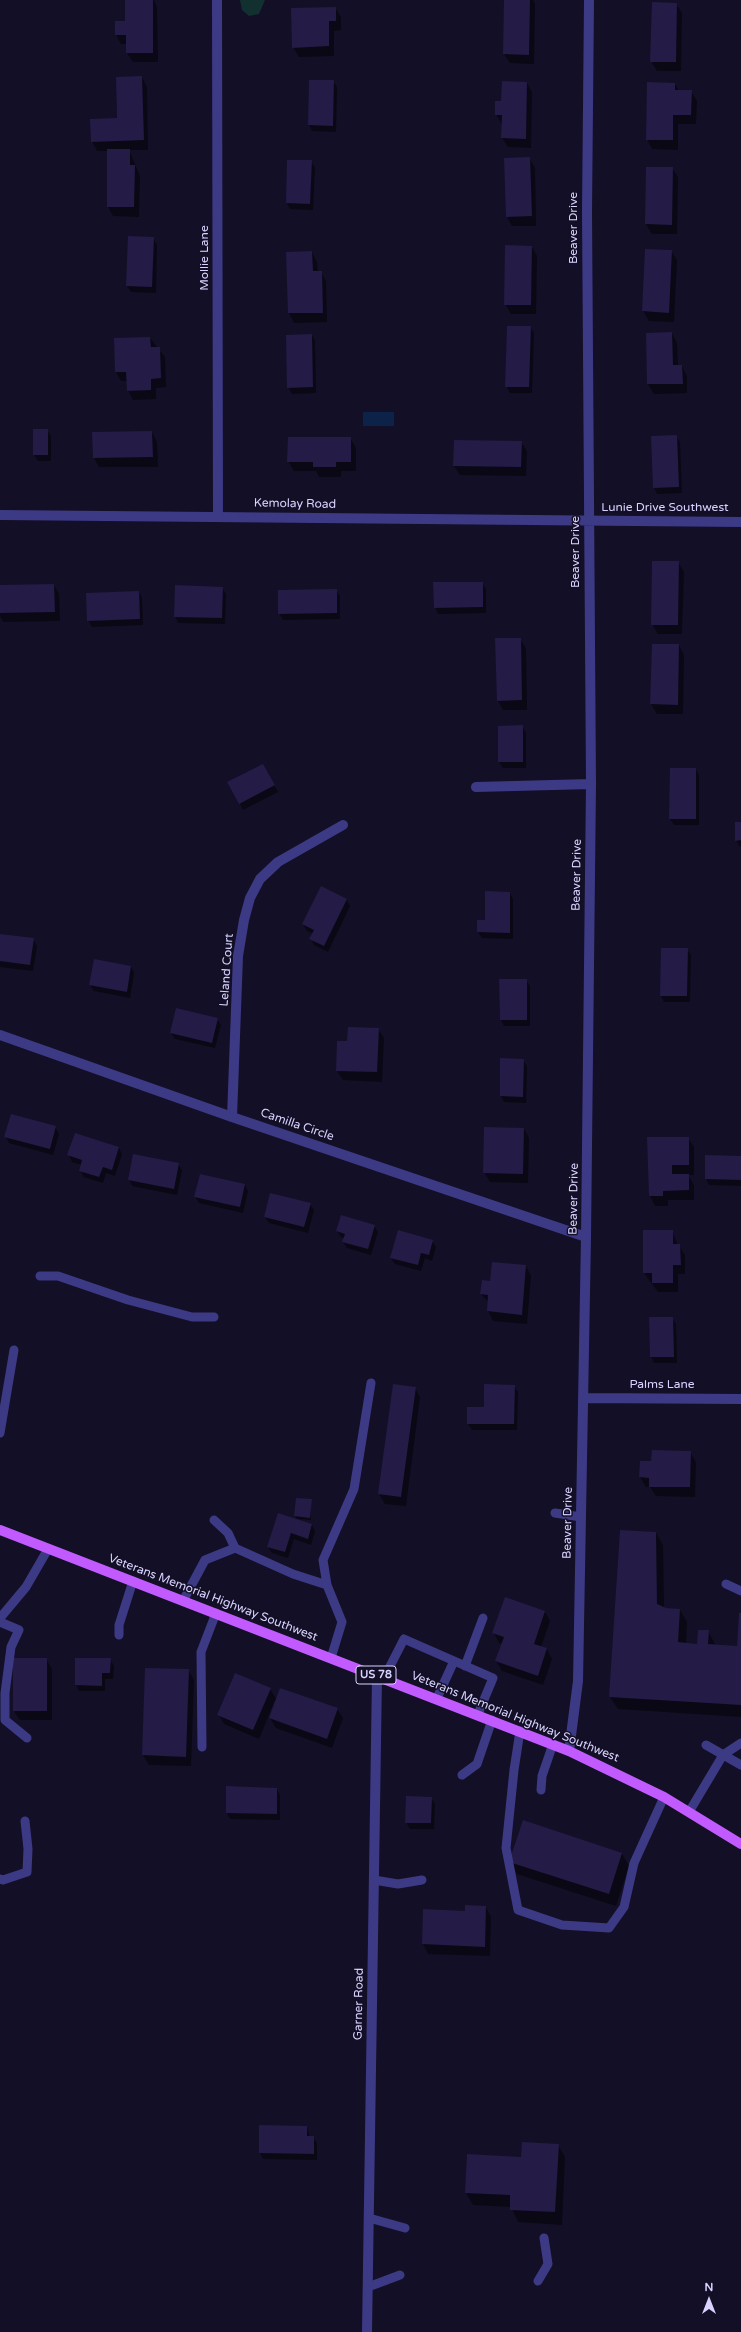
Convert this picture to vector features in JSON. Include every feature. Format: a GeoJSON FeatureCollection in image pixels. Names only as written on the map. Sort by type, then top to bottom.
{"type":"FeatureCollection","features":[{"type":"Feature","properties":{"kind":"main road","name":"Veterans Memorial Highway Southwest"},"geometry":{"type":"LineString","coordinates":[[0,1530],[553,1744],[664,1797],[741,1844]]}},
{"type":"Feature","properties":{"kind":"street","name":"Mollie Lane"},"geometry":{"type":"LineString","coordinates":[[217,0],[218,517]]}},
{"type":"Feature","properties":{"kind":"street","name":"Beaver Drive"},"geometry":{"type":"LineString","coordinates":[[569,1751],[578,1681],[586,1237],[591,784],[587,212],[589,0]]}},
{"type":"Feature","properties":{"kind":"street","name":"Kemolay Road"},"geometry":{"type":"LineString","coordinates":[[0,515],[589,521]]}},
{"type":"Feature","properties":{"kind":"street","name":"Lunie Drive Southwest"},"geometry":{"type":"LineString","coordinates":[[589,521],[741,522]]}},
{"type":"Feature","properties":{"kind":"street"},"geometry":{"type":"LineString","coordinates":[[476,787],[591,784]]}},
{"type":"Feature","properties":{"kind":"street","name":"Leland Court"},"geometry":{"type":"LineString","coordinates":[[232,1117],[238,956],[244,920],[250,898],[260,880],[278,862],[343,825]]}},
{"type":"Feature","properties":{"kind":"street","name":"Camilla Circle"},"geometry":{"type":"LineString","coordinates":[[0,1035],[232,1117],[586,1237]]}},
{"type":"Feature","properties":{"kind":"street","name":"Palms Lane"},"geometry":{"type":"LineString","coordinates":[[583,1398],[741,1399]]}},
{"type":"Feature","properties":{"kind":"street","name":"Garner Road"},"geometry":{"type":"LineString","coordinates":[[367,2332],[374,1880],[380,1677]]}},
{"type":"Feature","properties":{"kind":"lane"},"geometry":{"type":"LineString","coordinates":[[40,1276],[58,1276],[128,1300],[192,1318],[214,1317]]}},
{"type":"Feature","properties":{"kind":"lane"},"geometry":{"type":"LineString","coordinates":[[0,1433],[14,1350]]}},
{"type":"Feature","properties":{"kind":"lane"},"geometry":{"type":"LineString","coordinates":[[331,1658],[342,1622],[327,1585],[323,1560],[354,1489],[371,1383]]}},
{"type":"Feature","properties":{"kind":"lane"},"geometry":{"type":"LineString","coordinates":[[555,1513],[581,1517]]}},
{"type":"Feature","properties":{"kind":"lane"},"geometry":{"type":"LineString","coordinates":[[214,1520],[228,1533],[235,1548],[293,1574],[327,1585]]}},
{"type":"Feature","properties":{"kind":"lane"},"geometry":{"type":"LineString","coordinates":[[183,1601],[205,1560],[235,1548]]}},
{"type":"Feature","properties":{"kind":"lane"},"geometry":{"type":"LineString","coordinates":[[0,1618],[26,1587],[48,1549]]}},
{"type":"Feature","properties":{"kind":"lane"},"geometry":{"type":"LineString","coordinates":[[119,1635],[120,1625],[133,1582]]}},
{"type":"Feature","properties":{"kind":"lane"},"geometry":{"type":"LineString","coordinates":[[726,1584],[741,1591]]}},
{"type":"Feature","properties":{"kind":"lane"},"geometry":{"type":"LineString","coordinates":[[202,1747],[201,1652],[216,1613]]}},
{"type":"Feature","properties":{"kind":"lane"},"geometry":{"type":"LineString","coordinates":[[465,1666],[483,1618]]}},
{"type":"Feature","properties":{"kind":"lane"},"geometry":{"type":"LineString","coordinates":[[0,1622],[19,1630],[11,1647],[5,1693],[6,1720],[27,1738]]}},
{"type":"Feature","properties":{"kind":"lane"},"geometry":{"type":"LineString","coordinates":[[380,1677],[404,1639],[493,1678],[478,1714]]}},
{"type":"Feature","properties":{"kind":"lane"},"geometry":{"type":"LineString","coordinates":[[437,1698],[454,1661]]}},
{"type":"Feature","properties":{"kind":"lane"},"geometry":{"type":"LineString","coordinates":[[462,1775],[477,1764],[492,1720]]}},
{"type":"Feature","properties":{"kind":"lane"},"geometry":{"type":"LineString","coordinates":[[520,1731],[514,1770],[506,1848],[518,1910],[562,1925],[609,1928],[624,1907],[634,1862],[664,1797]]}},
{"type":"Feature","properties":{"kind":"lane"},"geometry":{"type":"LineString","coordinates":[[689,1812],[724,1755],[741,1743]]}},
{"type":"Feature","properties":{"kind":"lane"},"geometry":{"type":"LineString","coordinates":[[541,1790],[542,1776],[553,1744]]}},
{"type":"Feature","properties":{"kind":"lane"},"geometry":{"type":"LineString","coordinates":[[706,1745],[741,1765]]}},
{"type":"Feature","properties":{"kind":"lane"},"geometry":{"type":"LineString","coordinates":[[0,1879],[3,1880],[27,1872],[28,1849],[24,1822]]}},
{"type":"Feature","properties":{"kind":"lane"},"geometry":{"type":"LineString","coordinates":[[374,1880],[398,1884],[422,1880]]}},
{"type":"Feature","properties":{"kind":"lane"},"geometry":{"type":"LineString","coordinates":[[369,2218],[405,2228]]}},
{"type":"Feature","properties":{"kind":"lane"},"geometry":{"type":"LineString","coordinates":[[538,2281],[548,2264],[544,2238]]}},
{"type":"Feature","properties":{"kind":"lane"},"geometry":{"type":"LineString","coordinates":[[368,2287],[400,2275]]}},
{"type":"Feature","properties":{"kind":"green space"},"geometry":{"type":"Polygon","coordinates":[[[240,0],[265,0],[259,14],[249,16],[242,10],[240,0]]]}},
{"type":"Feature","properties":{"kind":"water"},"geometry":{"type":"Polygon","coordinates":[[[363,412],[394,412],[394,426],[363,426],[363,412]]]}},
{"type":"Feature","properties":{"kind":"building"},"geometry":{"type":"Polygon","coordinates":[[[125,0],[153,0],[153,53],[126,53],[126,35],[115,35],[115,21],[125,21],[125,0]]]}},
{"type":"Feature","properties":{"kind":"building"},"geometry":{"type":"Polygon","coordinates":[[[504,0],[530,0],[529,55],[503,54],[504,0]]]}},
{"type":"Feature","properties":{"kind":"building"},"geometry":{"type":"Polygon","coordinates":[[[652,2],[677,3],[676,62],[650,62],[652,2]]]}},
{"type":"Feature","properties":{"kind":"building"},"geometry":{"type":"Polygon","coordinates":[[[336,7],[336,21],[329,21],[329,46],[292,48],[291,8],[336,7]]]}},
{"type":"Feature","properties":{"kind":"building"},"geometry":{"type":"Polygon","coordinates":[[[142,76],[144,140],[91,142],[90,119],[117,118],[116,77],[142,76]]]}},
{"type":"Feature","properties":{"kind":"building"},"geometry":{"type":"Polygon","coordinates":[[[309,80],[334,80],[333,126],[308,125],[309,80]]]}},
{"type":"Feature","properties":{"kind":"building"},"geometry":{"type":"Polygon","coordinates":[[[502,81],[527,82],[526,139],[501,138],[502,115],[495,115],[495,101],[501,101],[502,81]]]}},
{"type":"Feature","properties":{"kind":"building"},"geometry":{"type":"Polygon","coordinates":[[[647,82],[675,83],[675,90],[692,90],[691,115],[673,115],[673,140],[646,140],[647,82]]]}},
{"type":"Feature","properties":{"kind":"building"},"geometry":{"type":"Polygon","coordinates":[[[107,149],[130,149],[130,165],[135,165],[134,207],[107,207],[107,149]]]}},
{"type":"Feature","properties":{"kind":"building"},"geometry":{"type":"Polygon","coordinates":[[[530,157],[532,216],[506,217],[504,158],[530,157]]]}},
{"type":"Feature","properties":{"kind":"building"},"geometry":{"type":"Polygon","coordinates":[[[287,160],[312,160],[310,204],[286,203],[287,160]]]}},
{"type":"Feature","properties":{"kind":"building"},"geometry":{"type":"Polygon","coordinates":[[[646,167],[673,167],[672,225],[645,224],[646,167]]]}},
{"type":"Feature","properties":{"kind":"building"},"geometry":{"type":"Polygon","coordinates":[[[128,236],[154,237],[152,287],[126,286],[128,236]]]}},
{"type":"Feature","properties":{"kind":"building"},"geometry":{"type":"Polygon","coordinates":[[[505,245],[532,246],[531,305],[504,305],[505,245]]]}},
{"type":"Feature","properties":{"kind":"building"},"geometry":{"type":"Polygon","coordinates":[[[645,249],[672,250],[669,313],[642,311],[645,249]]]}},
{"type":"Feature","properties":{"kind":"building"},"geometry":{"type":"Polygon","coordinates":[[[312,251],[313,271],[322,271],[323,313],[288,313],[286,252],[312,251]]]}},
{"type":"Feature","properties":{"kind":"building"},"geometry":{"type":"Polygon","coordinates":[[[507,326],[531,326],[529,387],[505,387],[507,326]]]}},
{"type":"Feature","properties":{"kind":"building"},"geometry":{"type":"Polygon","coordinates":[[[672,332],[673,365],[682,365],[683,384],[647,384],[646,333],[672,332]]]}},
{"type":"Feature","properties":{"kind":"building"},"geometry":{"type":"Polygon","coordinates":[[[312,334],[313,387],[287,388],[286,335],[312,334]]]}},
{"type":"Feature","properties":{"kind":"building"},"geometry":{"type":"Polygon","coordinates":[[[150,337],[151,347],[160,347],[161,378],[151,379],[151,390],[127,391],[126,372],[115,372],[114,338],[150,337]]]}},
{"type":"Feature","properties":{"kind":"building"},"geometry":{"type":"Polygon","coordinates":[[[33,429],[48,429],[48,455],[33,455],[33,429]]]}},
{"type":"Feature","properties":{"kind":"building"},"geometry":{"type":"Polygon","coordinates":[[[152,431],[153,457],[93,458],[92,432],[152,431]]]}},
{"type":"Feature","properties":{"kind":"building"},"geometry":{"type":"Polygon","coordinates":[[[677,435],[679,487],[653,488],[651,436],[677,435]]]}},
{"type":"Feature","properties":{"kind":"building"},"geometry":{"type":"Polygon","coordinates":[[[288,437],[351,437],[351,462],[336,462],[336,467],[313,467],[313,462],[287,462],[288,437]]]}},
{"type":"Feature","properties":{"kind":"building"},"geometry":{"type":"Polygon","coordinates":[[[454,440],[522,441],[521,467],[453,466],[454,440]]]}},
{"type":"Feature","properties":{"kind":"building"},"geometry":{"type":"Polygon","coordinates":[[[652,561],[679,561],[678,625],[651,625],[652,561]]]}},
{"type":"Feature","properties":{"kind":"building"},"geometry":{"type":"Polygon","coordinates":[[[433,582],[483,582],[483,607],[434,608],[433,582]]]}},
{"type":"Feature","properties":{"kind":"building"},"geometry":{"type":"Polygon","coordinates":[[[54,584],[55,612],[0,613],[0,585],[54,584]]]}},
{"type":"Feature","properties":{"kind":"building"},"geometry":{"type":"Polygon","coordinates":[[[175,585],[223,587],[222,618],[174,617],[175,585]]]}},
{"type":"Feature","properties":{"kind":"building"},"geometry":{"type":"Polygon","coordinates":[[[337,589],[337,613],[278,614],[278,590],[337,589]]]}},
{"type":"Feature","properties":{"kind":"building"},"geometry":{"type":"Polygon","coordinates":[[[139,591],[140,619],[87,621],[86,593],[139,591]]]}},
{"type":"Feature","properties":{"kind":"building"},"geometry":{"type":"Polygon","coordinates":[[[495,638],[521,638],[522,700],[497,701],[495,638]]]}},
{"type":"Feature","properties":{"kind":"building"},"geometry":{"type":"Polygon","coordinates":[[[652,644],[679,644],[678,705],[650,704],[652,644]]]}},
{"type":"Feature","properties":{"kind":"building"},"geometry":{"type":"Polygon","coordinates":[[[523,725],[523,762],[498,762],[498,726],[523,725]]]}},
{"type":"Feature","properties":{"kind":"building"},"geometry":{"type":"Polygon","coordinates":[[[263,764],[275,785],[239,804],[227,782],[263,764]]]}},
{"type":"Feature","properties":{"kind":"building"},"geometry":{"type":"Polygon","coordinates":[[[670,768],[696,768],[696,819],[669,819],[670,768]]]}},
{"type":"Feature","properties":{"kind":"building"},"geometry":{"type":"Polygon","coordinates":[[[735,822],[741,822],[741,840],[735,841],[735,822]]]}},
{"type":"Feature","properties":{"kind":"building"},"geometry":{"type":"Polygon","coordinates":[[[321,886],[347,899],[324,946],[309,939],[314,930],[302,924],[321,886]]]}},
{"type":"Feature","properties":{"kind":"building"},"geometry":{"type":"Polygon","coordinates":[[[485,891],[510,892],[510,933],[477,932],[477,920],[485,920],[485,891]]]}},
{"type":"Feature","properties":{"kind":"building"},"geometry":{"type":"Polygon","coordinates":[[[0,934],[34,938],[30,965],[0,961],[0,934]]]}},
{"type":"Feature","properties":{"kind":"building"},"geometry":{"type":"Polygon","coordinates":[[[661,948],[688,948],[687,996],[660,996],[661,948]]]}},
{"type":"Feature","properties":{"kind":"building"},"geometry":{"type":"Polygon","coordinates":[[[94,959],[131,966],[127,992],[89,985],[94,959]]]}},
{"type":"Feature","properties":{"kind":"building"},"geometry":{"type":"Polygon","coordinates":[[[499,979],[527,979],[527,1020],[500,1020],[499,979]]]}},
{"type":"Feature","properties":{"kind":"building"},"geometry":{"type":"Polygon","coordinates":[[[176,1008],[218,1018],[212,1043],[170,1033],[176,1008]]]}},
{"type":"Feature","properties":{"kind":"building"},"geometry":{"type":"Polygon","coordinates":[[[348,1027],[379,1028],[377,1072],[336,1071],[337,1041],[347,1041],[348,1027]]]}},
{"type":"Feature","properties":{"kind":"building"},"geometry":{"type":"Polygon","coordinates":[[[500,1058],[524,1059],[523,1097],[500,1096],[500,1058]]]}},
{"type":"Feature","properties":{"kind":"building"},"geometry":{"type":"Polygon","coordinates":[[[11,1114],[56,1126],[50,1149],[4,1137],[11,1114]]]}},
{"type":"Feature","properties":{"kind":"building"},"geometry":{"type":"Polygon","coordinates":[[[484,1127],[524,1128],[523,1174],[483,1173],[484,1127]]]}},
{"type":"Feature","properties":{"kind":"building"},"geometry":{"type":"Polygon","coordinates":[[[75,1133],[119,1147],[112,1170],[103,1167],[99,1177],[79,1171],[82,1160],[67,1155],[75,1133]]]}},
{"type":"Feature","properties":{"kind":"building"},"geometry":{"type":"Polygon","coordinates":[[[647,1137],[689,1137],[689,1165],[672,1165],[672,1174],[689,1174],[689,1190],[663,1191],[663,1196],[649,1196],[647,1137]]]}},
{"type":"Feature","properties":{"kind":"building"},"geometry":{"type":"Polygon","coordinates":[[[133,1154],[179,1163],[174,1189],[128,1180],[133,1154]]]}},
{"type":"Feature","properties":{"kind":"building"},"geometry":{"type":"Polygon","coordinates":[[[705,1155],[741,1156],[741,1180],[705,1179],[705,1155]]]}},
{"type":"Feature","properties":{"kind":"building"},"geometry":{"type":"Polygon","coordinates":[[[200,1174],[245,1184],[240,1207],[194,1197],[200,1174]]]}},
{"type":"Feature","properties":{"kind":"building"},"geometry":{"type":"Polygon","coordinates":[[[270,1193],[311,1203],[304,1227],[264,1217],[270,1193]]]}},
{"type":"Feature","properties":{"kind":"building"},"geometry":{"type":"Polygon","coordinates":[[[341,1215],[375,1225],[368,1249],[342,1242],[345,1234],[336,1231],[341,1215]]]}},
{"type":"Feature","properties":{"kind":"building"},"geometry":{"type":"Polygon","coordinates":[[[398,1230],[433,1240],[429,1255],[421,1253],[418,1265],[390,1258],[398,1230]]]}},
{"type":"Feature","properties":{"kind":"building"},"geometry":{"type":"Polygon","coordinates":[[[643,1230],[673,1230],[673,1244],[680,1244],[681,1265],[673,1265],[673,1283],[652,1283],[652,1273],[643,1273],[643,1230]]]}},
{"type":"Feature","properties":{"kind":"building"},"geometry":{"type":"Polygon","coordinates":[[[492,1262],[526,1265],[522,1315],[487,1311],[488,1295],[480,1294],[482,1280],[490,1281],[492,1262]]]}},
{"type":"Feature","properties":{"kind":"building"},"geometry":{"type":"Polygon","coordinates":[[[649,1317],[673,1317],[674,1357],[650,1357],[649,1317]]]}},
{"type":"Feature","properties":{"kind":"building"},"geometry":{"type":"Polygon","coordinates":[[[393,1384],[416,1387],[401,1497],[378,1494],[393,1384]]]}},
{"type":"Feature","properties":{"kind":"building"},"geometry":{"type":"Polygon","coordinates":[[[484,1384],[515,1385],[514,1424],[467,1424],[467,1407],[484,1407],[484,1384]]]}},
{"type":"Feature","properties":{"kind":"building"},"geometry":{"type":"Polygon","coordinates":[[[652,1450],[691,1451],[690,1487],[649,1487],[649,1478],[639,1477],[640,1461],[651,1461],[652,1450]]]}},
{"type":"Feature","properties":{"kind":"building"},"geometry":{"type":"Polygon","coordinates":[[[296,1498],[312,1499],[310,1518],[294,1516],[296,1498]]]}},
{"type":"Feature","properties":{"kind":"building"},"geometry":{"type":"Polygon","coordinates":[[[278,1513],[312,1524],[308,1539],[291,1533],[285,1552],[267,1547],[278,1513]]]}},
{"type":"Feature","properties":{"kind":"building"},"geometry":{"type":"Polygon","coordinates":[[[620,1530],[656,1532],[657,1604],[666,1608],[680,1609],[678,1642],[697,1644],[698,1630],[709,1630],[708,1644],[737,1646],[739,1613],[741,1613],[741,1705],[609,1697],[620,1530]]]}},
{"type":"Feature","properties":{"kind":"building"},"geometry":{"type":"Polygon","coordinates":[[[505,1597],[545,1611],[534,1644],[547,1648],[538,1676],[495,1661],[504,1637],[492,1633],[505,1597]]]}},
{"type":"Feature","properties":{"kind":"building"},"geometry":{"type":"Polygon","coordinates":[[[13,1658],[47,1658],[47,1711],[13,1711],[13,1658]]]}},
{"type":"Feature","properties":{"kind":"building"},"geometry":{"type":"Polygon","coordinates":[[[75,1658],[111,1658],[110,1673],[102,1673],[102,1686],[75,1685],[75,1658]]]}},
{"type":"Feature","properties":{"kind":"building"},"geometry":{"type":"Polygon","coordinates":[[[145,1668],[189,1669],[186,1757],[142,1755],[145,1668]]]}},
{"type":"Feature","properties":{"kind":"building"},"geometry":{"type":"Polygon","coordinates":[[[235,1673],[271,1688],[253,1730],[217,1715],[235,1673]]]}},
{"type":"Feature","properties":{"kind":"building"},"geometry":{"type":"Polygon","coordinates":[[[280,1688],[338,1708],[327,1739],[269,1718],[280,1688]]]}},
{"type":"Feature","properties":{"kind":"building"},"geometry":{"type":"Polygon","coordinates":[[[226,1786],[277,1788],[277,1814],[226,1813],[226,1786]]]}},
{"type":"Feature","properties":{"kind":"building"},"geometry":{"type":"Polygon","coordinates":[[[406,1796],[432,1797],[431,1823],[405,1823],[406,1796]]]}},
{"type":"Feature","properties":{"kind":"building"},"geometry":{"type":"Polygon","coordinates":[[[523,1820],[622,1853],[609,1894],[509,1862],[523,1820]]]}},
{"type":"Feature","properties":{"kind":"building"},"geometry":{"type":"Polygon","coordinates":[[[465,1905],[486,1906],[485,1947],[422,1944],[423,1909],[465,1911],[465,1905]]]}},
{"type":"Feature","properties":{"kind":"building"},"geometry":{"type":"Polygon","coordinates":[[[259,2125],[307,2126],[307,2136],[314,2136],[314,2154],[259,2153],[259,2125]]]}},
{"type":"Feature","properties":{"kind":"building"},"geometry":{"type":"Polygon","coordinates":[[[522,2142],[559,2144],[555,2212],[510,2210],[510,2195],[465,2193],[467,2154],[521,2157],[522,2142]]]}}]}
